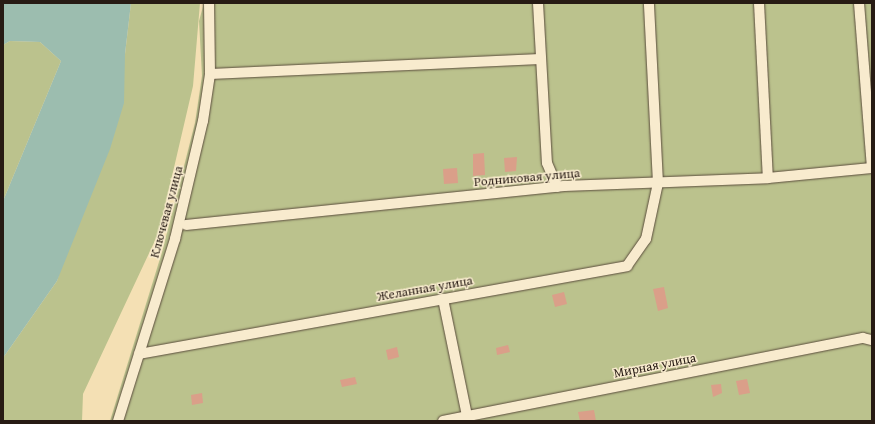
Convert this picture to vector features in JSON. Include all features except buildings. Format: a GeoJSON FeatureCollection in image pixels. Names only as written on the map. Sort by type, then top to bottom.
{"type":"FeatureCollection","features":[{"type":"Feature","properties":{"kind":"street","name":"Ключевая улица"},"geometry":{"type":"LineString","coordinates":[[118,421],[175,239],[203,122],[210,74],[209,3]]}},
{"type":"Feature","properties":{"kind":"street"},"geometry":{"type":"LineString","coordinates":[[538,3],[548,163],[557,187]]}},
{"type":"Feature","properties":{"kind":"street","name":"Желанная улица"},"geometry":{"type":"LineString","coordinates":[[139,354],[627,266],[646,239],[658,183],[649,3]]}},
{"type":"Feature","properties":{"kind":"street"},"geometry":{"type":"LineString","coordinates":[[759,3],[768,178]]}},
{"type":"Feature","properties":{"kind":"street"},"geometry":{"type":"LineString","coordinates":[[859,3],[872,167]]}},
{"type":"Feature","properties":{"kind":"street"},"geometry":{"type":"LineString","coordinates":[[210,74],[542,59]]}},
{"type":"Feature","properties":{"kind":"street","name":"Родниковая улица"},"geometry":{"type":"LineString","coordinates":[[186,225],[557,187],[768,178],[872,167]]}},
{"type":"Feature","properties":{"kind":"street"},"geometry":{"type":"LineString","coordinates":[[443,299],[468,419]]}},
{"type":"Feature","properties":{"kind":"street","name":"Мирная улица"},"geometry":{"type":"LineString","coordinates":[[443,421],[468,419],[863,338],[872,340]]}},
{"type":"Feature","properties":{"kind":"green space"},"geometry":{"type":"Polygon","coordinates":[[[131,3],[200,3],[193,86],[159,232],[83,394],[82,421],[3,421],[3,358],[57,281],[125,54],[131,3]]]}},
{"type":"Feature","properties":{"kind":"green space"},"geometry":{"type":"Polygon","coordinates":[[[204,3],[872,3],[872,421],[110,421],[162,252],[195,123],[202,76],[199,21],[204,3]]]}},
{"type":"Feature","properties":{"kind":"green space"},"geometry":{"type":"Polygon","coordinates":[[[10,41],[40,42],[61,61],[3,201],[3,45],[10,41]]]}},
{"type":"Feature","properties":{"kind":"shaded area"},"geometry":{"type":"Polygon","coordinates":[[[3,3],[131,3],[125,54],[124,103],[110,149],[57,281],[3,358],[3,201],[61,61],[40,42],[10,41],[3,45],[3,3]]]}}]}
